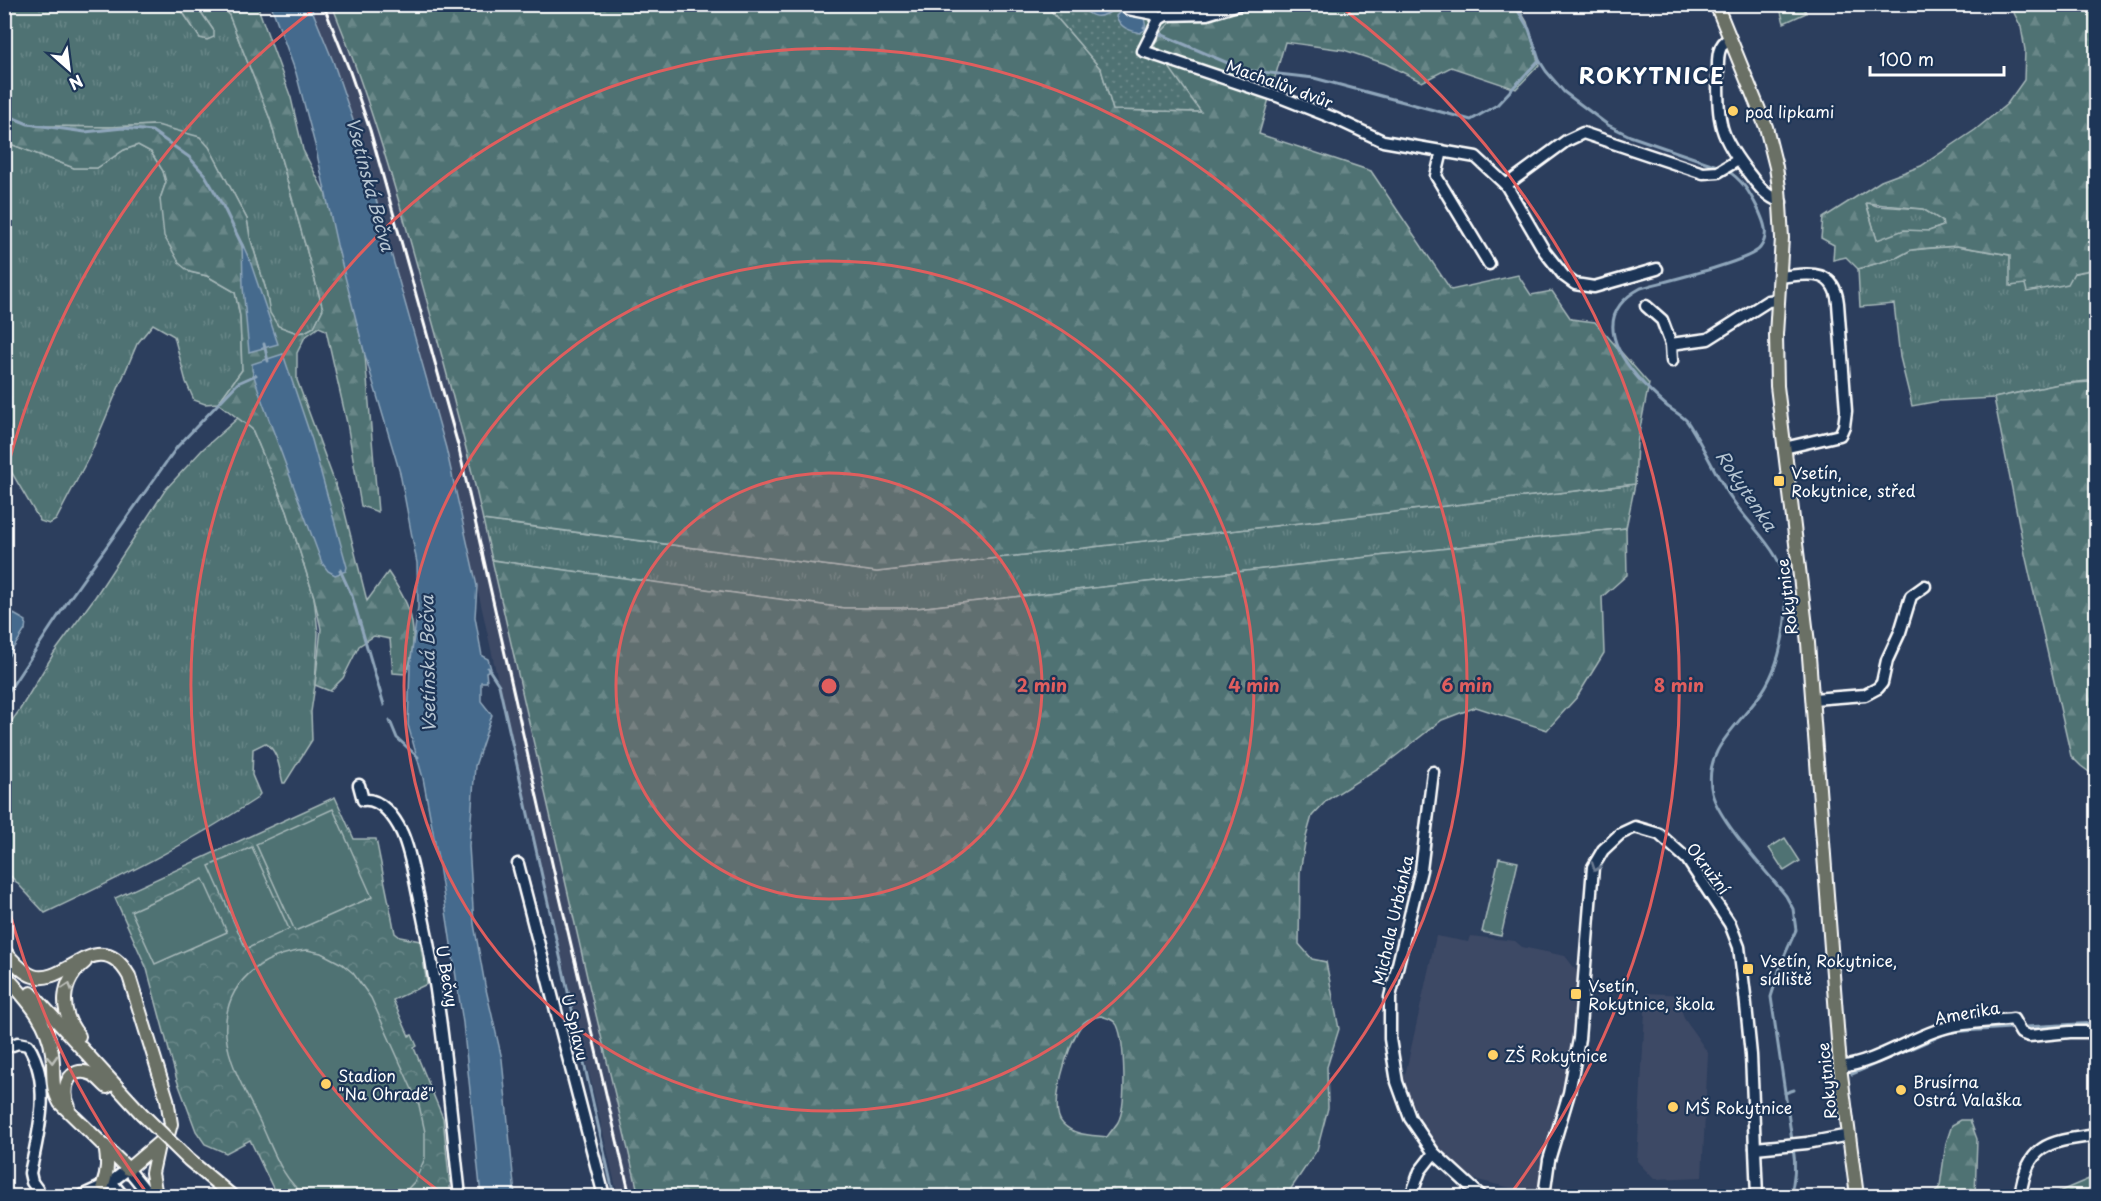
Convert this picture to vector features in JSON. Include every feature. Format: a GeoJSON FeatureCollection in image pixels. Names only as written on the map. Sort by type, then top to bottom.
{"type":"FeatureCollection","features":[{"type":"Feature","properties":{"kind":"main road","name":"Rokytnice"},"geometry":{"type":"LineString","coordinates":[[1716,4],[1766,127],[1776,167],[1781,202],[1782,238],[1776,362],[1813,699],[1840,1067],[1857,1197]]}},
{"type":"Feature","properties":{"kind":"main road"},"geometry":{"type":"LineString","coordinates":[[4,951],[22,970],[39,978],[51,976],[75,963],[101,956],[116,960],[125,968],[132,984],[169,1109],[168,1135],[128,1169],[60,1103],[54,1090],[53,1054],[44,1023],[4,974]]}},
{"type":"Feature","properties":{"kind":"main road"},"geometry":{"type":"LineString","coordinates":[[91,958],[70,978],[65,995],[65,1010],[71,1026],[117,1077],[138,1110]]}},
{"type":"Feature","properties":{"kind":"main road"},"geometry":{"type":"LineString","coordinates":[[4,963],[138,1110],[189,1160],[232,1197]]}},
{"type":"Feature","properties":{"kind":"main road"},"geometry":{"type":"LineString","coordinates":[[77,1121],[66,1103],[64,1090],[68,1080],[78,1073],[89,1073],[97,1077],[123,1103],[138,1110]]}},
{"type":"Feature","properties":{"kind":"main road"},"geometry":{"type":"LineString","coordinates":[[156,1197],[152,1173],[158,1145]]}},
{"type":"Feature","properties":{"kind":"main road"},"geometry":{"type":"LineString","coordinates":[[105,1146],[108,1157],[107,1183]]}},
{"type":"Feature","properties":{"kind":"street"},"geometry":{"type":"LineString","coordinates":[[1128,9],[1154,14],[1159,19],[1166,15],[1207,14],[1240,4]]}},
{"type":"Feature","properties":{"kind":"street","name":"Machalův dvůr"},"geometry":{"type":"LineString","coordinates":[[1159,19],[1143,51],[1280,97],[1383,141],[1476,157],[1506,184],[1545,252],[1564,276],[1575,284],[1594,287],[1657,269]]}},
{"type":"Feature","properties":{"kind":"street"},"geometry":{"type":"LineString","coordinates":[[1730,38],[1722,44],[1718,56],[1718,107],[1723,134],[1734,163],[1765,194],[1781,202]]}},
{"type":"Feature","properties":{"kind":"street"},"geometry":{"type":"LineString","coordinates":[[1506,184],[1566,141],[1583,133],[1702,173],[1718,172],[1734,163]]}},
{"type":"Feature","properties":{"kind":"street"},"geometry":{"type":"LineString","coordinates":[[1442,151],[1436,176],[1489,264]]}},
{"type":"Feature","properties":{"kind":"street"},"geometry":{"type":"LineString","coordinates":[[1780,277],[1818,275],[1825,277],[1834,286],[1838,303],[1846,411],[1840,435],[1784,448]]}},
{"type":"Feature","properties":{"kind":"street"},"geometry":{"type":"LineString","coordinates":[[1671,344],[1708,339],[1768,301],[1778,300]]}},
{"type":"Feature","properties":{"kind":"street"},"geometry":{"type":"LineString","coordinates":[[1646,306],[1662,320],[1671,344],[1672,361]]}},
{"type":"Feature","properties":{"kind":"street"},"geometry":{"type":"LineString","coordinates":[[1813,699],[1865,695],[1878,688],[1882,683],[1887,660],[1900,632],[1911,596],[1925,586]]}},
{"type":"Feature","properties":{"kind":"street","name":"Michala Urbánka"},"geometry":{"type":"LineString","coordinates":[[1433,772],[1421,870],[1390,997],[1390,1039],[1396,1078],[1410,1118],[1434,1153],[1481,1197]]}},
{"type":"Feature","properties":{"kind":"street","name":"U Bečvy"},"geometry":{"type":"LineString","coordinates":[[359,785],[363,800],[376,801],[394,820],[408,851],[425,927],[440,1015],[460,1197]]}},
{"type":"Feature","properties":{"kind":"street","name":"Okružní"},"geometry":{"type":"LineString","coordinates":[[1544,1197],[1550,1161],[1569,1093],[1579,1039],[1593,867],[1603,850],[1620,834],[1635,827],[1659,834],[1687,859],[1725,916],[1739,947],[1751,1055],[1757,1197]]}},
{"type":"Feature","properties":{"kind":"street","name":"U Splavu"},"geometry":{"type":"LineString","coordinates":[[518,864],[604,1197]]}},
{"type":"Feature","properties":{"kind":"street","name":"Amerika"},"geometry":{"type":"LineString","coordinates":[[1840,1067],[1856,1064],[1935,1031],[1965,1024],[2013,1019],[2021,1033],[2029,1036],[2097,1032]]}},
{"type":"Feature","properties":{"kind":"street"},"geometry":{"type":"LineString","coordinates":[[4,1048],[18,1043],[28,1045],[35,1056],[43,1105],[30,1173],[32,1182],[42,1197]]}},
{"type":"Feature","properties":{"kind":"street"},"geometry":{"type":"LineString","coordinates":[[1755,1148],[1807,1143],[1849,1135]]}},
{"type":"Feature","properties":{"kind":"street"},"geometry":{"type":"LineString","coordinates":[[2020,1197],[2023,1176],[2034,1153],[2059,1140],[2097,1135]]}},
{"type":"Feature","properties":{"kind":"street"},"geometry":{"type":"LineString","coordinates":[[1411,1197],[1420,1171],[1434,1153]]}},
{"type":"Feature","properties":{"kind":"street"},"geometry":{"type":"LineString","coordinates":[[81,1197],[128,1169],[150,1197]]}},
{"type":"Feature","properties":{"kind":"street"},"geometry":{"type":"LineString","coordinates":[[107,1183],[123,1197]]}},
{"type":"Feature","properties":{"kind":"shaded area"},"geometry":{"type":"Polygon","coordinates":[[[310,5],[332,5],[352,53],[377,126],[466,443],[543,787],[639,1196],[618,1196],[523,792],[446,448],[357,132],[333,61],[310,5]]]}},
{"type":"Feature","properties":{"kind":"shaded area","name":"ZŠ Rokytnice"},"geometry":{"type":"Polygon","coordinates":[[[1436,936],[1468,942],[1470,936],[1515,941],[1522,947],[1565,956],[1576,970],[1585,973],[1579,1039],[1544,1196],[1465,1177],[1434,1153],[1417,1120],[1402,1080],[1406,1071],[1436,936]]]}},
{"type":"Feature","properties":{"kind":"shaded area","name":"MŠ Rokytnice"},"geometry":{"type":"Polygon","coordinates":[[[1646,993],[1685,995],[1682,1012],[1685,1020],[1708,1053],[1702,1177],[1654,1179],[1637,1161],[1646,993]]]}},
{"type":"Feature","properties":{"kind":"green space"},"geometry":{"type":"Polygon","coordinates":[[[1248,4],[1517,5],[1527,22],[1539,65],[1516,89],[1451,67],[1422,82],[1386,64],[1344,50],[1285,42],[1259,134],[1371,171],[1451,290],[1518,275],[1531,295],[1552,291],[1571,319],[1595,322],[1649,384],[1637,443],[1635,484],[877,572],[483,520],[452,394],[399,202],[368,103],[332,5],[1046,5],[1101,69],[1113,110],[1200,112],[1154,46],[1161,32],[1173,20],[1210,17],[1248,4]]]}},
{"type":"Feature","properties":{"kind":"green space"},"geometry":{"type":"Polygon","coordinates":[[[5,5],[178,5],[200,38],[214,31],[196,5],[225,5],[270,119],[323,309],[314,327],[297,333],[278,326],[269,313],[266,290],[247,219],[209,147],[157,125],[36,126],[19,121],[5,110],[5,5]]]}},
{"type":"Feature","properties":{"kind":"green space"},"geometry":{"type":"Polygon","coordinates":[[[178,5],[196,5],[214,31],[214,37],[207,40],[200,38],[178,5]]]}},
{"type":"Feature","properties":{"kind":"green space"},"geometry":{"type":"Polygon","coordinates":[[[225,5],[257,5],[291,98],[303,150],[326,195],[365,355],[378,512],[361,506],[347,423],[326,330],[319,327],[305,337],[297,353],[297,380],[343,505],[367,601],[388,572],[409,609],[413,629],[412,652],[405,674],[393,673],[390,639],[374,636],[359,646],[343,678],[330,691],[315,685],[321,629],[314,597],[287,511],[252,429],[218,403],[242,370],[240,316],[235,292],[207,276],[190,272],[180,264],[164,236],[160,199],[166,182],[163,171],[151,152],[138,145],[124,150],[97,168],[74,168],[5,142],[4,110],[19,121],[36,126],[157,125],[200,137],[209,147],[247,219],[270,313],[278,326],[297,333],[314,327],[323,309],[270,119],[225,5]]]}},
{"type":"Feature","properties":{"kind":"green space"},"geometry":{"type":"Polygon","coordinates":[[[1046,5],[1248,5],[1210,17],[1173,20],[1161,32],[1154,46],[1201,112],[1113,110],[1101,69],[1046,5]]]}},
{"type":"Feature","properties":{"kind":"green space"},"geometry":{"type":"Polygon","coordinates":[[[1779,5],[1803,5],[1806,13],[1784,23],[1779,5]]]}},
{"type":"Feature","properties":{"kind":"green space"},"geometry":{"type":"Polygon","coordinates":[[[2010,5],[2096,5],[2096,269],[2074,273],[2068,284],[2027,292],[2025,284],[2010,286],[2010,255],[1957,246],[1911,250],[1898,257],[1858,269],[1846,257],[1833,260],[1834,245],[1821,238],[1823,218],[1881,181],[1921,166],[1975,130],[2007,104],[2024,80],[2025,50],[2021,27],[2010,5]],[[1866,203],[1877,240],[1904,230],[1929,231],[1943,226],[1942,221],[1923,209],[1866,203]]]}},
{"type":"Feature","properties":{"kind":"green space"},"geometry":{"type":"Polygon","coordinates":[[[5,142],[74,168],[97,168],[124,150],[138,145],[151,152],[163,171],[166,182],[160,199],[190,272],[207,276],[235,292],[240,316],[242,370],[218,403],[205,404],[194,400],[186,382],[174,336],[153,324],[137,344],[90,455],[56,520],[49,524],[40,521],[5,461],[5,142]]]}},
{"type":"Feature","properties":{"kind":"green space"},"geometry":{"type":"Polygon","coordinates":[[[1866,202],[1877,206],[1923,209],[1943,221],[1943,226],[1929,231],[1904,231],[1877,241],[1866,202]]]}},
{"type":"Feature","properties":{"kind":"green space"},"geometry":{"type":"Polygon","coordinates":[[[1956,246],[2010,255],[2011,286],[2096,269],[2096,380],[2059,384],[1994,398],[1939,401],[1912,406],[1900,357],[1894,304],[1860,307],[1858,269],[1898,257],[1911,250],[1956,246]]]}},
{"type":"Feature","properties":{"kind":"green space"},"geometry":{"type":"Polygon","coordinates":[[[2096,382],[2096,777],[2071,756],[2025,554],[1994,398],[2059,384],[2096,382]]]}},
{"type":"Feature","properties":{"kind":"green space"},"geometry":{"type":"Polygon","coordinates":[[[238,418],[252,429],[287,511],[314,597],[318,633],[311,712],[312,740],[285,783],[283,783],[276,755],[270,746],[265,743],[253,749],[252,775],[260,794],[256,799],[179,846],[45,913],[5,870],[5,730],[54,653],[95,597],[166,489],[203,449],[238,418]]]}},
{"type":"Feature","properties":{"kind":"green space"},"geometry":{"type":"Polygon","coordinates":[[[1635,484],[1626,528],[917,608],[844,608],[492,560],[483,520],[877,572],[1635,484]]]}},
{"type":"Feature","properties":{"kind":"green space"},"geometry":{"type":"Polygon","coordinates":[[[1626,528],[1627,575],[1602,597],[1604,653],[1577,697],[1547,730],[1476,707],[1442,720],[1388,762],[1327,800],[1312,816],[1300,872],[1299,944],[1312,959],[1326,962],[1339,1029],[1327,1067],[1328,1108],[1317,1150],[1286,1196],[639,1196],[492,560],[844,608],[917,608],[1626,528]],[[1101,1016],[1087,1020],[1076,1034],[1066,1060],[1058,1090],[1057,1104],[1059,1116],[1068,1128],[1084,1134],[1107,1137],[1121,1114],[1124,1074],[1122,1045],[1117,1025],[1112,1020],[1101,1016]]]}},
{"type":"Feature","properties":{"kind":"green space"},"geometry":{"type":"Polygon","coordinates":[[[335,797],[354,839],[376,839],[395,933],[400,937],[420,941],[427,984],[393,1000],[409,1036],[412,1035],[417,1046],[414,1048],[443,1118],[451,1196],[280,1196],[273,1188],[250,1140],[226,1153],[205,1144],[196,1131],[177,1080],[147,969],[115,898],[335,797]]]}},
{"type":"Feature","properties":{"kind":"green space"},"geometry":{"type":"Polygon","coordinates":[[[333,809],[372,897],[295,931],[256,844],[333,809]]]}},
{"type":"Feature","properties":{"kind":"green space"},"geometry":{"type":"Polygon","coordinates":[[[1785,838],[1800,861],[1784,871],[1769,848],[1785,838]]]}},
{"type":"Feature","properties":{"kind":"green space"},"geometry":{"type":"Polygon","coordinates":[[[252,847],[289,929],[246,949],[209,866],[252,847]]]}},
{"type":"Feature","properties":{"kind":"green space"},"geometry":{"type":"Polygon","coordinates":[[[1499,858],[1518,862],[1501,936],[1482,932],[1499,858]]]}},
{"type":"Feature","properties":{"kind":"green space"},"geometry":{"type":"Polygon","coordinates":[[[203,879],[227,932],[155,964],[131,911],[203,879]]]}},
{"type":"Feature","properties":{"kind":"green space","name":"Stadion \"Na Ohradě\""},"geometry":{"type":"Polygon","coordinates":[[[307,950],[321,953],[342,964],[353,973],[371,998],[419,1105],[425,1132],[425,1158],[415,1181],[401,1196],[306,1196],[284,1173],[235,1069],[228,1047],[226,1017],[230,1001],[238,987],[260,965],[274,958],[307,950]]]}},
{"type":"Feature","properties":{"kind":"green space"},"geometry":{"type":"Polygon","coordinates":[[[1961,1120],[1970,1120],[1977,1139],[1975,1196],[1933,1196],[1940,1186],[1946,1143],[1952,1125],[1961,1120]]]}},
{"type":"Feature","properties":{"kind":"green space"},"geometry":{"type":"Polygon","coordinates":[[[2096,1176],[2096,1196],[2049,1196],[2096,1176]]]}},
{"type":"Feature","properties":{"kind":"water","name":"Vsetínská Bečva"},"geometry":{"type":"Polygon","coordinates":[[[271,5],[310,5],[333,61],[357,132],[446,448],[477,586],[475,617],[482,656],[488,659],[491,669],[486,672],[487,682],[481,682],[481,701],[492,715],[475,766],[469,846],[474,924],[502,1059],[515,1196],[481,1196],[463,1023],[438,859],[423,778],[408,725],[410,666],[418,607],[417,563],[400,473],[365,355],[315,145],[296,73],[271,5]]]}},
{"type":"Feature","properties":{"kind":"water"},"geometry":{"type":"Polygon","coordinates":[[[1080,5],[1109,5],[1110,12],[1094,16],[1080,5]]]}},
{"type":"Feature","properties":{"kind":"water"},"geometry":{"type":"Polygon","coordinates":[[[1122,10],[1138,12],[1144,17],[1146,29],[1140,33],[1122,26],[1116,16],[1122,10]]]}},
{"type":"Feature","properties":{"kind":"water"},"geometry":{"type":"Polygon","coordinates":[[[242,243],[278,344],[249,352],[243,287],[242,243]]]}},
{"type":"Feature","properties":{"kind":"water"},"geometry":{"type":"Polygon","coordinates":[[[283,354],[312,440],[347,567],[346,571],[335,575],[328,571],[322,563],[252,370],[252,364],[283,354]]]}},
{"type":"Feature","properties":{"kind":"water"},"geometry":{"type":"Polygon","coordinates":[[[5,609],[26,621],[25,630],[5,661],[5,609]]]}},
{"type":"Feature","properties":{"kind":"waterway","name":"Rokytenka"},"geometry":{"type":"LineString","coordinates":[[1514,4],[1529,29],[1539,60],[1564,92],[1608,125],[1630,136],[1720,167]]}},
{"type":"Feature","properties":{"kind":"waterway"},"geometry":{"type":"LineString","coordinates":[[1144,27],[1244,70],[1314,78],[1471,120],[1497,105],[1539,60]]}},
{"type":"Feature","properties":{"kind":"waterway"},"geometry":{"type":"LineString","coordinates":[[4,114],[28,124],[85,132],[123,128],[152,131],[189,157],[205,175],[243,247]]}},
{"type":"Feature","properties":{"kind":"waterway","name":"Rokytenka"},"geometry":{"type":"LineString","coordinates":[[1726,170],[1745,187],[1760,214],[1765,233],[1760,248],[1723,265],[1641,288],[1623,301],[1614,316],[1613,333],[1618,349],[1641,381],[1687,422],[1727,491],[1771,549],[1782,570],[1785,586],[1785,620],[1773,671],[1758,697],[1719,747],[1710,776],[1712,793],[1724,817],[1744,846],[1786,896],[1793,909],[1796,930],[1782,961],[1771,997],[1792,1140]]}},
{"type":"Feature","properties":{"kind":"waterway"},"geometry":{"type":"LineString","coordinates":[[264,344],[268,361]]}},
{"type":"Feature","properties":{"kind":"waterway"},"geometry":{"type":"LineString","coordinates":[[4,698],[70,598],[177,447],[238,383],[256,375]]}},
{"type":"Feature","properties":{"kind":"waterway"},"geometry":{"type":"LineString","coordinates":[[340,570],[352,596],[384,705]]}},
{"type":"Feature","properties":{"kind":"waterway"},"geometry":{"type":"LineString","coordinates":[[488,668],[499,685],[614,1196]]}},
{"type":"Feature","properties":{"kind":"waterway"},"geometry":{"type":"LineString","coordinates":[[390,721],[397,738],[418,757]]}},
{"type":"Feature","properties":{"kind":"waterway"},"geometry":{"type":"LineString","coordinates":[[2026,1027],[2096,1023]]}},
{"type":"Feature","properties":{"kind":"waterway"},"geometry":{"type":"LineString","coordinates":[[1852,1074],[1949,1032],[2010,1028]]}},
{"type":"Feature","properties":{"kind":"waterway"},"geometry":{"type":"LineString","coordinates":[[1785,1093],[1794,1090]]}},
{"type":"Feature","properties":{"kind":"waterway","name":"Rokytenka"},"geometry":{"type":"LineString","coordinates":[[1790,1196],[1794,1172],[1793,1147]]}},
{"type":"Feature","properties":{"kind":"railway"},"geometry":{"type":"LineString","coordinates":[[323,4],[370,130],[458,445],[630,1196]]}},
{"type":"Feature","properties":{"kind":"place","name":"pod lipkami"},"geometry":{"type":"Point","coordinates":[1733,111]}},
{"type":"Feature","properties":{"kind":"place","name":"Vsetín, Rokytnice, střed"},"geometry":{"type":"Point","coordinates":[1779,481]}},
{"type":"Feature","properties":{"kind":"place","name":"Vsetín, Rokytnice, sídliště"},"geometry":{"type":"Point","coordinates":[1748,969]}},
{"type":"Feature","properties":{"kind":"place","name":"Vsetín, Rokytnice, škola"},"geometry":{"type":"Point","coordinates":[1576,994]}},
{"type":"Feature","properties":{"kind":"place","name":"ZŠ Rokytnice"},"geometry":{"type":"Point","coordinates":[1493,1055]}},
{"type":"Feature","properties":{"kind":"place","name":"Stadion \"Na Ohradě\""},"geometry":{"type":"Point","coordinates":[326,1084]}},
{"type":"Feature","properties":{"kind":"place","name":"Brusírna Ostrá Valaška"},"geometry":{"type":"Point","coordinates":[1901,1090]}},
{"type":"Feature","properties":{"kind":"place","name":"MŠ Rokytnice"},"geometry":{"type":"Point","coordinates":[1673,1107]}},
{"type":"Feature","properties":{"kind":"district","name":"ROKYTNICE"},"geometry":{"type":"Point","coordinates":[1652,74]}}]}
